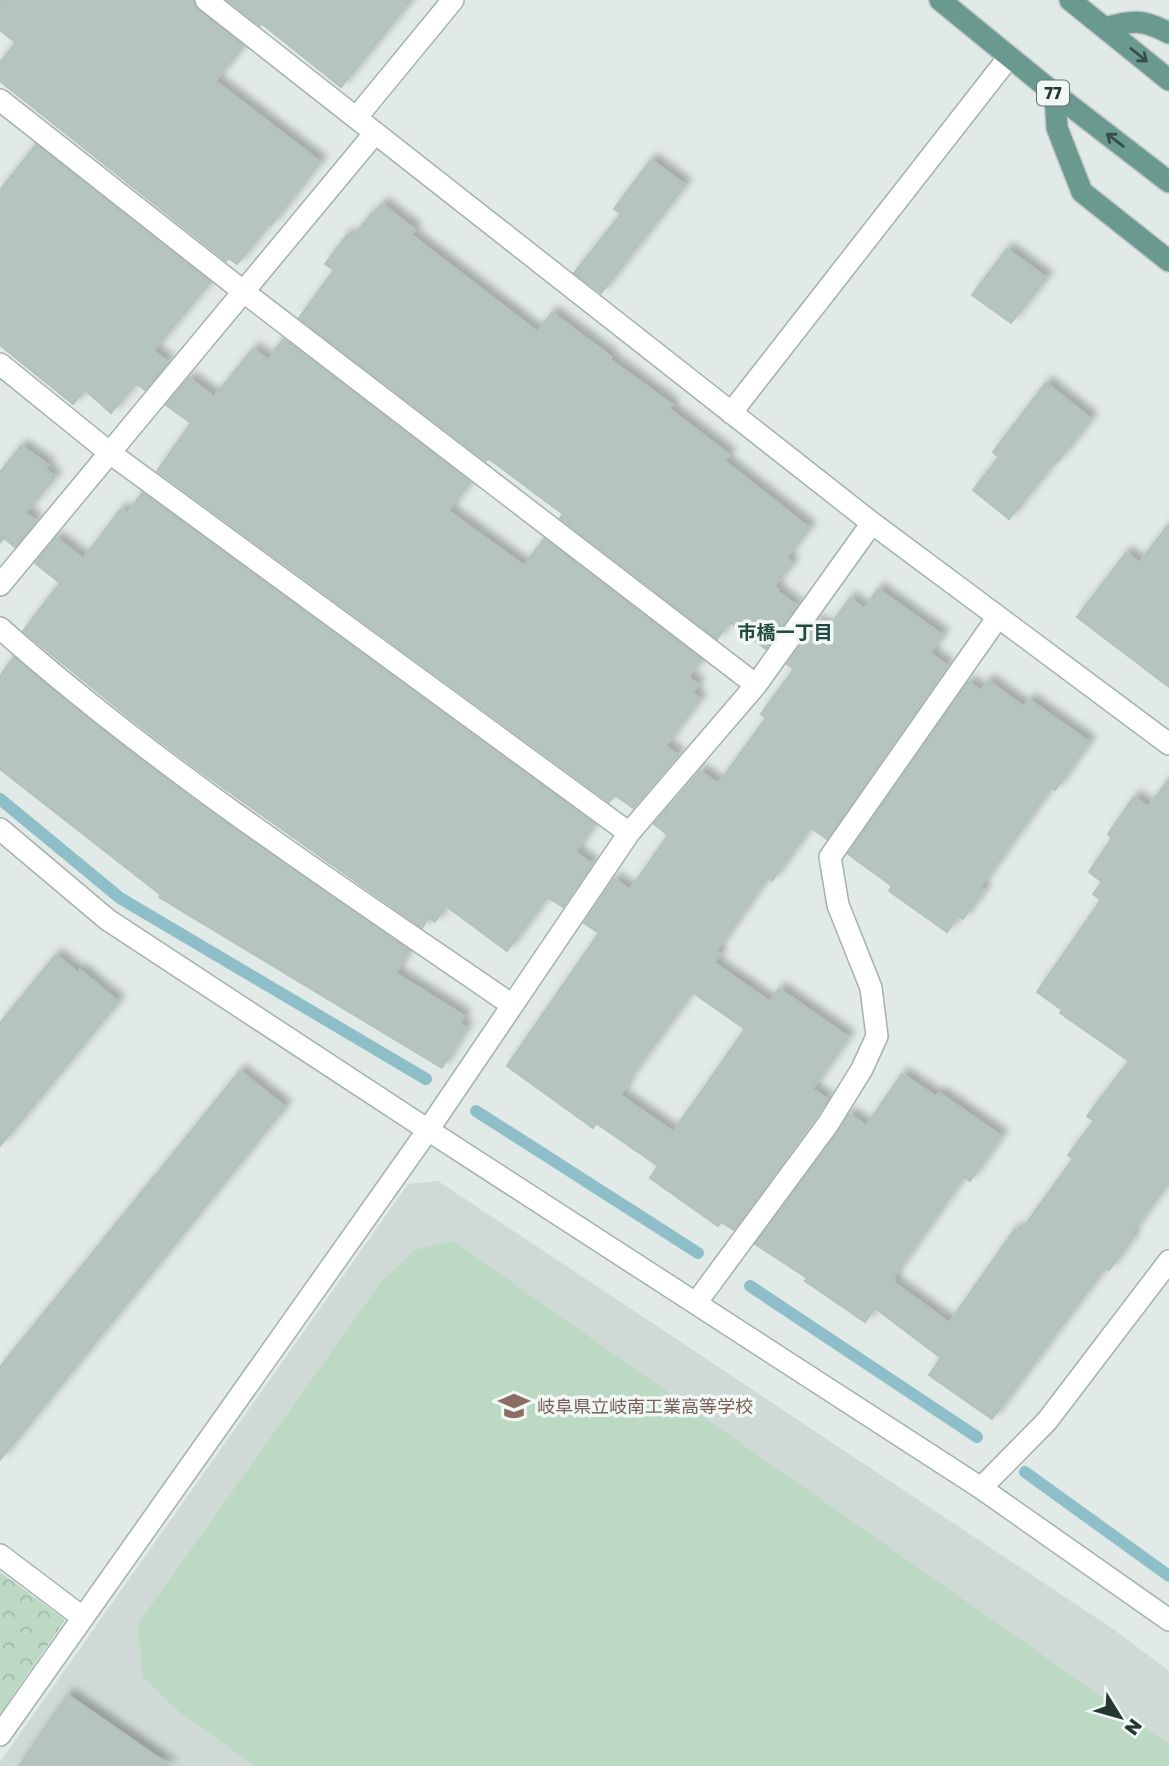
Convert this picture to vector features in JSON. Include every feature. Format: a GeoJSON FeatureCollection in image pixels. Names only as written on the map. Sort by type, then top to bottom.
{"type":"FeatureCollection","features":[{"type":"Feature","properties":{"kind":"main road","name":"77"},"geometry":{"type":"LineString","coordinates":[[940,0],[1169,182]]}},
{"type":"Feature","properties":{"kind":"main road"},"geometry":{"type":"LineString","coordinates":[[1070,0],[1169,80]]}},
{"type":"Feature","properties":{"kind":"main road"},"geometry":{"type":"LineString","coordinates":[[1105,28],[1129,21],[1151,23],[1169,33]]}},
{"type":"Feature","properties":{"kind":"main road"},"geometry":{"type":"LineString","coordinates":[[1055,94],[1057,128],[1082,191],[1169,261]]}},
{"type":"Feature","properties":{"kind":"street"},"geometry":{"type":"LineString","coordinates":[[206,0],[872,523],[1169,744]]}},
{"type":"Feature","properties":{"kind":"street"},"geometry":{"type":"LineString","coordinates":[[356,118],[453,0]]}},
{"type":"Feature","properties":{"kind":"street"},"geometry":{"type":"LineString","coordinates":[[732,413],[1009,57]]}},
{"type":"Feature","properties":{"kind":"street"},"geometry":{"type":"LineString","coordinates":[[0,100],[244,292],[756,685]]}},
{"type":"Feature","properties":{"kind":"street"},"geometry":{"type":"LineString","coordinates":[[0,585],[375,133]]}},
{"type":"Feature","properties":{"kind":"street"},"geometry":{"type":"LineString","coordinates":[[0,364],[110,453],[629,833]]}},
{"type":"Feature","properties":{"kind":"street"},"geometry":{"type":"LineString","coordinates":[[0,1735],[428,1130],[629,833],[756,685],[872,523]]}},
{"type":"Feature","properties":{"kind":"street"},"geometry":{"type":"LineString","coordinates":[[696,1303],[828,1124],[862,1069],[877,1036],[871,988],[838,905],[830,857],[998,618]]}},
{"type":"Feature","properties":{"kind":"street"},"geometry":{"type":"LineString","coordinates":[[0,628],[63,684],[254,828],[512,1004]]}},
{"type":"Feature","properties":{"kind":"street"},"geometry":{"type":"LineString","coordinates":[[0,829],[108,920],[981,1488],[1169,1620]]}},
{"type":"Feature","properties":{"kind":"street"},"geometry":{"type":"LineString","coordinates":[[981,1488],[1046,1421],[1169,1261]]}},
{"type":"Feature","properties":{"kind":"street"},"geometry":{"type":"LineString","coordinates":[[0,1555],[82,1617]]}},
{"type":"Feature","properties":{"kind":"shaded area","name":"岐阜県立岐南工業高等学校"},"geometry":{"type":"Polygon","coordinates":[[[438,1181],[1113,1629],[1169,1671],[1169,1766],[0,1766],[0,1762],[408,1184],[438,1181]]]}},
{"type":"Feature","properties":{"kind":"green space","name":"岐阜県立岐南工業高等学校"},"geometry":{"type":"Polygon","coordinates":[[[453,1241],[1169,1744],[1169,1766],[255,1766],[177,1710],[143,1676],[138,1624],[382,1281],[415,1250],[453,1241]]]}},
{"type":"Feature","properties":{"kind":"green space"},"geometry":{"type":"Polygon","coordinates":[[[0,1572],[65,1620],[0,1714],[0,1572]]]}},
{"type":"Feature","properties":{"kind":"building"},"geometry":{"type":"Polygon","coordinates":[[[0,0],[193,0],[198,10],[243,46],[215,81],[320,162],[237,264],[229,258],[226,261],[0,81],[0,62],[16,43],[0,30],[0,0]]]}},
{"type":"Feature","properties":{"kind":"building"},"geometry":{"type":"Polygon","coordinates":[[[227,0],[411,0],[341,87],[261,23],[260,26],[227,0]]]}},
{"type":"Feature","properties":{"kind":"building"},"geometry":{"type":"Polygon","coordinates":[[[36,145],[210,282],[153,351],[168,362],[145,390],[136,383],[111,413],[85,390],[73,404],[0,345],[0,190],[36,145]]]}},
{"type":"Feature","properties":{"kind":"building"},"geometry":{"type":"Polygon","coordinates":[[[651,160],[685,185],[601,293],[574,273],[621,214],[614,209],[651,160]]]}},
{"type":"Feature","properties":{"kind":"building"},"geometry":{"type":"Polygon","coordinates":[[[382,204],[415,230],[411,235],[537,332],[552,313],[611,357],[609,359],[672,405],[669,409],[729,455],[724,461],[809,528],[786,558],[792,564],[774,586],[778,589],[776,591],[797,606],[766,649],[730,622],[717,639],[560,518],[563,514],[488,458],[486,461],[299,318],[334,270],[325,264],[347,235],[352,238],[382,204]]]}},
{"type":"Feature","properties":{"kind":"building"},"geometry":{"type":"Polygon","coordinates":[[[1007,249],[1046,278],[1011,323],[972,295],[1007,249]]]}},
{"type":"Feature","properties":{"kind":"building"},"geometry":{"type":"Polygon","coordinates":[[[283,339],[470,482],[448,511],[524,566],[544,539],[701,660],[688,677],[698,685],[692,693],[700,699],[665,746],[678,755],[633,808],[615,795],[609,802],[157,471],[191,423],[166,405],[189,378],[214,397],[253,349],[268,360],[283,339]]]}},
{"type":"Feature","properties":{"kind":"building"},"geometry":{"type":"Polygon","coordinates":[[[1046,383],[1091,419],[1009,519],[973,490],[999,457],[993,452],[1046,383]]]}},
{"type":"Feature","properties":{"kind":"building"},"geometry":{"type":"Polygon","coordinates":[[[21,446],[48,465],[45,469],[55,477],[25,513],[36,521],[15,547],[4,538],[0,543],[0,472],[21,446]]]}},
{"type":"Feature","properties":{"kind":"building"},"geometry":{"type":"Polygon","coordinates":[[[142,493],[594,824],[575,852],[592,864],[563,907],[547,897],[507,951],[446,906],[435,922],[428,918],[422,928],[194,767],[23,631],[60,583],[35,563],[56,538],[83,559],[121,509],[127,514],[142,493]]]}},
{"type":"Feature","properties":{"kind":"building"},"geometry":{"type":"Polygon","coordinates":[[[1169,524],[1169,687],[1077,617],[1126,553],[1139,563],[1169,524]]]}},
{"type":"Feature","properties":{"kind":"building"},"geometry":{"type":"Polygon","coordinates":[[[878,589],[942,635],[930,653],[947,666],[827,839],[810,827],[772,881],[767,878],[716,951],[720,954],[714,963],[770,1002],[779,989],[848,1037],[812,1089],[828,1100],[734,1230],[721,1222],[718,1226],[650,1178],[658,1166],[596,1123],[593,1128],[507,1066],[599,933],[584,923],[614,879],[630,890],[668,835],[654,824],[700,771],[718,784],[766,718],[761,714],[794,669],[787,664],[818,621],[828,629],[850,598],[864,609],[878,589]],[[692,992],[620,1095],[673,1132],[745,1029],[692,992]]]}},
{"type":"Feature","properties":{"kind":"building"},"geometry":{"type":"Polygon","coordinates":[[[14,657],[114,740],[178,788],[409,950],[395,973],[464,1016],[460,1024],[466,1028],[442,1068],[159,897],[161,895],[0,769],[0,676],[14,657]]]}},
{"type":"Feature","properties":{"kind":"building"},"geometry":{"type":"Polygon","coordinates":[[[988,681],[1024,707],[1029,700],[1089,742],[1055,790],[1051,787],[980,887],[984,890],[963,919],[958,916],[947,932],[889,891],[892,886],[848,854],[968,682],[981,691],[988,681]]]}},
{"type":"Feature","properties":{"kind":"building"},"geometry":{"type":"Polygon","coordinates":[[[1169,779],[1169,1181],[1130,1235],[1133,1237],[1109,1270],[1105,1267],[992,1419],[929,1375],[941,1358],[875,1308],[865,1322],[805,1281],[807,1278],[755,1244],[849,1114],[866,1126],[902,1074],[936,1097],[939,1093],[1001,1136],[970,1181],[964,1176],[893,1277],[893,1282],[949,1323],[1015,1229],[1020,1232],[1073,1159],[1068,1155],[1094,1121],[1087,1116],[1129,1061],[1060,1013],[1062,1010],[1037,992],[1101,900],[1093,894],[1102,882],[1089,872],[1112,838],[1108,834],[1134,797],[1148,807],[1169,779]]]}},
{"type":"Feature","properties":{"kind":"building"},"geometry":{"type":"Polygon","coordinates":[[[56,955],[78,973],[80,970],[118,1002],[0,1146],[0,1023],[56,955]]]}},
{"type":"Feature","properties":{"kind":"building"},"geometry":{"type":"Polygon","coordinates":[[[240,1071],[285,1107],[0,1460],[0,1367],[240,1071]]]}},
{"type":"Feature","properties":{"kind":"building"},"geometry":{"type":"Polygon","coordinates":[[[68,1695],[170,1766],[19,1766],[68,1695]]]}},
{"type":"Feature","properties":{"kind":"waterway"},"geometry":{"type":"LineString","coordinates":[[0,799],[120,898],[426,1079]]}},
{"type":"Feature","properties":{"kind":"waterway"},"geometry":{"type":"LineString","coordinates":[[476,1111],[698,1253]]}},
{"type":"Feature","properties":{"kind":"waterway"},"geometry":{"type":"LineString","coordinates":[[750,1286],[977,1437]]}},
{"type":"Feature","properties":{"kind":"waterway"},"geometry":{"type":"LineString","coordinates":[[1025,1472],[1169,1576]]}},
{"type":"Feature","properties":{"kind":"place","name":"岐阜県立岐南工業高等学校"},"geometry":{"type":"Point","coordinates":[514,1406]}},
{"type":"Feature","properties":{"kind":"district","name":"市橋一丁目"},"geometry":{"type":"Point","coordinates":[785,631]}}]}
